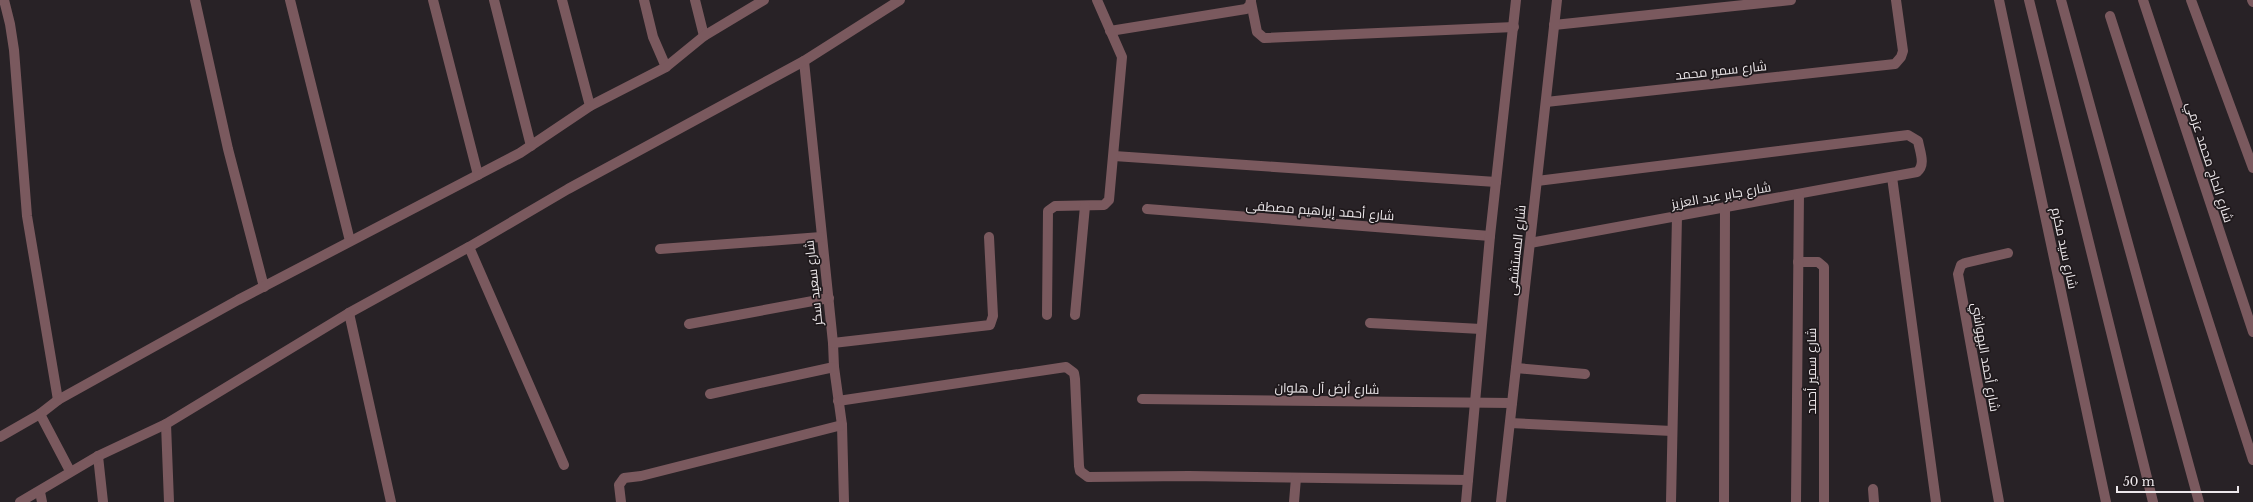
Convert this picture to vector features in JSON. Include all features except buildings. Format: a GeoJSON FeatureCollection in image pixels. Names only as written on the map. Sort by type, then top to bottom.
{"type":"FeatureCollection","features":[{"type":"Feature","properties":{"kind":"street"},"geometry":{"type":"LineString","coordinates":[[4,0],[14,50],[27,216],[58,400]]}},
{"type":"Feature","properties":{"kind":"street"},"geometry":{"type":"LineString","coordinates":[[195,0],[228,149],[264,287]]}},
{"type":"Feature","properties":{"kind":"street"},"geometry":{"type":"LineString","coordinates":[[290,0],[350,241]]}},
{"type":"Feature","properties":{"kind":"street"},"geometry":{"type":"LineString","coordinates":[[433,0],[478,175]]}},
{"type":"Feature","properties":{"kind":"street"},"geometry":{"type":"LineString","coordinates":[[494,0],[531,146]]}},
{"type":"Feature","properties":{"kind":"street"},"geometry":{"type":"LineString","coordinates":[[562,0],[590,106]]}},
{"type":"Feature","properties":{"kind":"street"},"geometry":{"type":"LineString","coordinates":[[644,0],[653,37],[666,67]]}},
{"type":"Feature","properties":{"kind":"street"},"geometry":{"type":"LineString","coordinates":[[695,0],[704,36]]}},
{"type":"Feature","properties":{"kind":"street"},"geometry":{"type":"LineString","coordinates":[[20,502],[41,497],[70,472],[98,456],[166,424],[349,313],[469,247],[568,189],[804,61],[900,0]]}},
{"type":"Feature","properties":{"kind":"street"},"geometry":{"type":"LineString","coordinates":[[1047,315],[1048,214],[1050,209],[1055,206],[1104,205],[1109,200],[1122,57],[1097,0]]}},
{"type":"Feature","properties":{"kind":"street","name":"شارع المستشفى"},"geometry":{"type":"LineString","coordinates":[[1466,502],[1490,236],[1516,0]]}},
{"type":"Feature","properties":{"kind":"street","name":"شارع المستشفى"},"geometry":{"type":"LineString","coordinates":[[1501,502],[1557,0]]}},
{"type":"Feature","properties":{"kind":"street"},"geometry":{"type":"LineString","coordinates":[[1554,25],[1791,0]]}},
{"type":"Feature","properties":{"kind":"street","name":"شارع سمير محمد"},"geometry":{"type":"LineString","coordinates":[[1546,102],[1895,64],[1899,61],[1903,51],[1896,0]]}},
{"type":"Feature","properties":{"kind":"street","name":"شارع سيد مكرم"},"geometry":{"type":"LineString","coordinates":[[1999,0],[2106,502]]}},
{"type":"Feature","properties":{"kind":"street"},"geometry":{"type":"LineString","coordinates":[[2028,0],[2153,502]]}},
{"type":"Feature","properties":{"kind":"street"},"geometry":{"type":"LineString","coordinates":[[2061,0],[2199,502]]}},
{"type":"Feature","properties":{"kind":"street","name":"شارع الحاج محمد عزمي"},"geometry":{"type":"LineString","coordinates":[[2143,0],[2253,332]]}},
{"type":"Feature","properties":{"kind":"street"},"geometry":{"type":"LineString","coordinates":[[2191,0],[2253,168]]}},
{"type":"Feature","properties":{"kind":"street"},"geometry":{"type":"LineString","coordinates":[[1110,31],[1246,9],[1251,1]]}},
{"type":"Feature","properties":{"kind":"street"},"geometry":{"type":"LineString","coordinates":[[1251,1],[1257,32],[1264,38],[1514,27]]}},
{"type":"Feature","properties":{"kind":"street"},"geometry":{"type":"LineString","coordinates":[[0,437],[40,414],[58,400],[264,287],[531,146],[590,106],[666,67],[704,36],[758,2]]}},
{"type":"Feature","properties":{"kind":"street"},"geometry":{"type":"LineString","coordinates":[[2110,16],[2253,460]]}},
{"type":"Feature","properties":{"kind":"street","name":"شارع سعيد سكر"},"geometry":{"type":"LineString","coordinates":[[804,61],[821,237],[829,298],[834,367],[842,425],[844,502]]}},
{"type":"Feature","properties":{"kind":"street","name":"شارع جابر عبد العزيز"},"geometry":{"type":"LineString","coordinates":[[1530,243],[1917,172],[1922,164],[1918,141],[1908,136],[1537,181]]}},
{"type":"Feature","properties":{"kind":"street"},"geometry":{"type":"LineString","coordinates":[[1114,156],[1496,182]]}},
{"type":"Feature","properties":{"kind":"street"},"geometry":{"type":"LineString","coordinates":[[1892,177],[1936,502]]}},
{"type":"Feature","properties":{"kind":"street"},"geometry":{"type":"LineString","coordinates":[[1796,502],[1799,194]]}},
{"type":"Feature","properties":{"kind":"street"},"geometry":{"type":"LineString","coordinates":[[1075,315],[1084,206]]}},
{"type":"Feature","properties":{"kind":"street"},"geometry":{"type":"LineString","coordinates":[[1724,502],[1725,207]]}},
{"type":"Feature","properties":{"kind":"street","name":"شارع أحمد إبراهيم مصطفى"},"geometry":{"type":"LineString","coordinates":[[1147,209],[1490,236]]}},
{"type":"Feature","properties":{"kind":"street"},"geometry":{"type":"LineString","coordinates":[[1671,502],[1677,216]]}},
{"type":"Feature","properties":{"kind":"street"},"geometry":{"type":"LineString","coordinates":[[833,343],[990,325],[992,316],[990,236]]}},
{"type":"Feature","properties":{"kind":"street"},"geometry":{"type":"LineString","coordinates":[[660,249],[821,237]]}},
{"type":"Feature","properties":{"kind":"street"},"geometry":{"type":"LineString","coordinates":[[469,247],[564,465]]}},
{"type":"Feature","properties":{"kind":"street","name":"شارع أحمد البهواشي"},"geometry":{"type":"LineString","coordinates":[[1999,502],[1958,274],[1961,266],[1965,263],[2008,253]]}},
{"type":"Feature","properties":{"kind":"street","name":"شارع سمير أحمد"},"geometry":{"type":"LineString","coordinates":[[1798,262],[1818,262],[1824,267],[1824,502]]}},
{"type":"Feature","properties":{"kind":"street"},"geometry":{"type":"LineString","coordinates":[[689,324],[829,298]]}},
{"type":"Feature","properties":{"kind":"street"},"geometry":{"type":"LineString","coordinates":[[349,313],[391,502]]}},
{"type":"Feature","properties":{"kind":"street"},"geometry":{"type":"LineString","coordinates":[[1370,323],[1482,329]]}},
{"type":"Feature","properties":{"kind":"street"},"geometry":{"type":"LineString","coordinates":[[710,394],[834,367]]}},
{"type":"Feature","properties":{"kind":"street"},"geometry":{"type":"LineString","coordinates":[[838,400],[1066,367],[1074,373],[1075,379],[1080,471],[1088,476],[1468,480]]}},
{"type":"Feature","properties":{"kind":"street"},"geometry":{"type":"LineString","coordinates":[[1516,368],[1585,374]]}},
{"type":"Feature","properties":{"kind":"street","name":"شارع أرض آل هلوان"},"geometry":{"type":"LineString","coordinates":[[1142,399],[1512,403]]}},
{"type":"Feature","properties":{"kind":"street"},"geometry":{"type":"LineString","coordinates":[[40,414],[70,472]]}},
{"type":"Feature","properties":{"kind":"street"},"geometry":{"type":"LineString","coordinates":[[1510,423],[1672,431]]}},
{"type":"Feature","properties":{"kind":"street"},"geometry":{"type":"LineString","coordinates":[[166,424],[169,502]]}},
{"type":"Feature","properties":{"kind":"street"},"geometry":{"type":"LineString","coordinates":[[621,502],[619,485],[624,478],[641,476],[842,425]]}},
{"type":"Feature","properties":{"kind":"street"},"geometry":{"type":"LineString","coordinates":[[98,456],[103,502]]}},
{"type":"Feature","properties":{"kind":"street"},"geometry":{"type":"LineString","coordinates":[[1294,502],[1296,478]]}},
{"type":"Feature","properties":{"kind":"street"},"geometry":{"type":"LineString","coordinates":[[1873,489],[1874,502]]}}]}
